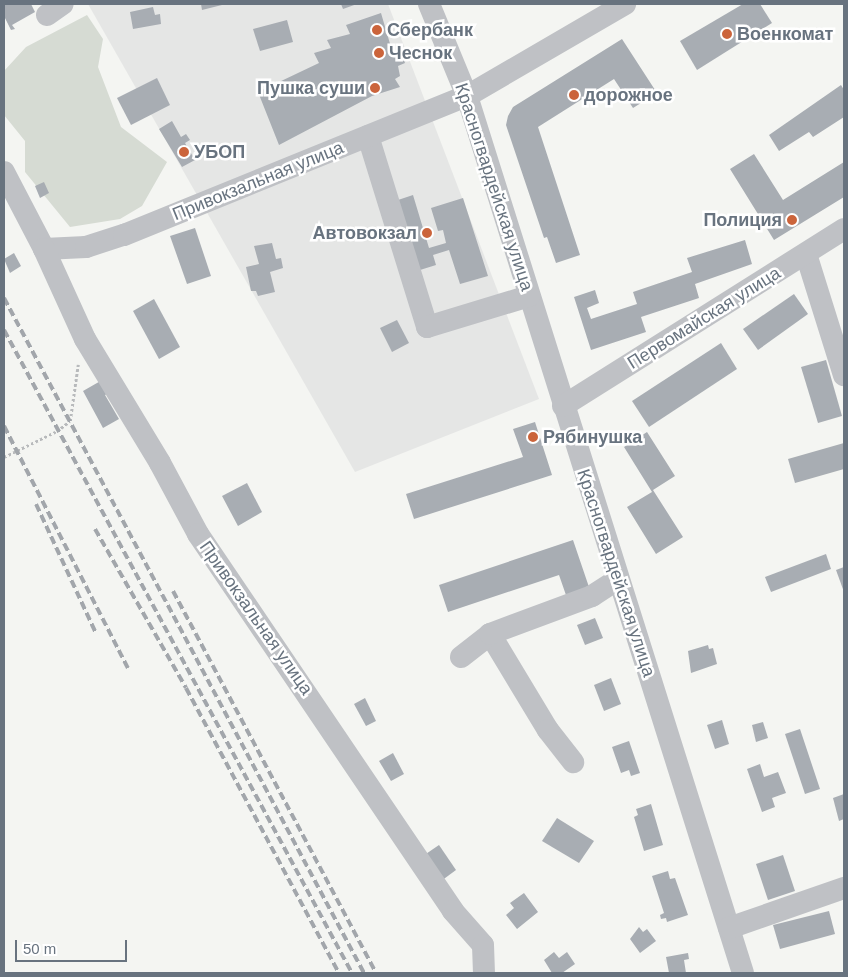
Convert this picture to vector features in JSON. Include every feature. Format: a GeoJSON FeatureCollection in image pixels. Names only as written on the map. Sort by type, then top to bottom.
{"type":"FeatureCollection","features":[{"type":"Feature","properties":{"kind":"street","name":"Красногвардейская улица"},"geometry":{"type":"LineString","coordinates":[[429,4],[467,96],[743,973]]}},
{"type":"Feature","properties":{"kind":"street","name":"Привокзальная улица"},"geometry":{"type":"LineString","coordinates":[[44,249],[86,247],[124,235],[467,96],[625,4]]}},
{"type":"Feature","properties":{"kind":"street"},"geometry":{"type":"LineString","coordinates":[[368,136],[427,327],[529,296]]}},
{"type":"Feature","properties":{"kind":"street","name":"Привокзальная улица"},"geometry":{"type":"LineString","coordinates":[[4,172],[44,249],[84,339],[160,462],[198,534],[252,619],[319,709],[453,911],[483,945],[484,973]]}},
{"type":"Feature","properties":{"kind":"street","name":"Первомайская улица"},"geometry":{"type":"LineString","coordinates":[[563,406],[844,229]]}},
{"type":"Feature","properties":{"kind":"street"},"geometry":{"type":"LineString","coordinates":[[806,254],[844,375]]}},
{"type":"Feature","properties":{"kind":"street"},"geometry":{"type":"LineString","coordinates":[[461,657],[490,634],[592,596],[618,579]]}},
{"type":"Feature","properties":{"kind":"street"},"geometry":{"type":"LineString","coordinates":[[490,634],[548,730],[573,762]]}},
{"type":"Feature","properties":{"kind":"street"},"geometry":{"type":"LineString","coordinates":[[729,928],[844,888]]}},
{"type":"Feature","properties":{"kind":"path"},"geometry":{"type":"LineString","coordinates":[[4,457],[57,431],[72,418],[76,375],[84,339]]}},
{"type":"Feature","properties":{"kind":"shaded area"},"geometry":{"type":"Polygon","coordinates":[[[88,4],[388,4],[539,399],[355,472],[88,4]]]}},
{"type":"Feature","properties":{"kind":"shaded area"},"geometry":{"type":"Polygon","coordinates":[[[87,15],[103,39],[98,67],[121,127],[167,162],[142,206],[120,219],[70,227],[25,172],[25,141],[4,115],[4,71],[26,47],[87,15]]]}},
{"type":"Feature","properties":{"kind":"building"},"geometry":{"type":"Polygon","coordinates":[[[4,4],[31,4],[35,12],[12,25],[15,29],[11,30],[4,16],[4,4]]]}},
{"type":"Feature","properties":{"kind":"building"},"geometry":{"type":"Polygon","coordinates":[[[201,4],[226,4],[202,10],[201,4]]]}},
{"type":"Feature","properties":{"kind":"building"},"geometry":{"type":"Polygon","coordinates":[[[341,4],[357,4],[343,9],[341,4]]]}},
{"type":"Feature","properties":{"kind":"building"},"geometry":{"type":"Polygon","coordinates":[[[743,4],[760,4],[772,23],[697,70],[680,41],[743,4]]]}},
{"type":"Feature","properties":{"kind":"building"},"geometry":{"type":"Polygon","coordinates":[[[153,7],[155,15],[160,14],[161,24],[133,29],[130,12],[153,7]]]}},
{"type":"Feature","properties":{"kind":"building"},"geometry":{"type":"Polygon","coordinates":[[[381,13],[393,54],[401,52],[405,63],[398,66],[400,76],[395,79],[400,87],[372,96],[279,145],[258,92],[319,63],[314,53],[331,48],[327,40],[350,34],[346,25],[381,13]]]}},
{"type":"Feature","properties":{"kind":"building"},"geometry":{"type":"Polygon","coordinates":[[[287,20],[293,42],[260,51],[253,29],[287,20]]]}},
{"type":"Feature","properties":{"kind":"building"},"geometry":{"type":"Polygon","coordinates":[[[622,39],[657,93],[633,108],[614,79],[538,127],[580,255],[556,263],[547,237],[544,238],[506,125],[508,116],[513,107],[622,39]]]}},
{"type":"Feature","properties":{"kind":"building"},"geometry":{"type":"Polygon","coordinates":[[[157,78],[170,105],[131,125],[117,98],[157,78]]]}},
{"type":"Feature","properties":{"kind":"building"},"geometry":{"type":"Polygon","coordinates":[[[841,85],[844,90],[844,117],[813,137],[809,132],[779,151],[769,135],[841,85]]]}},
{"type":"Feature","properties":{"kind":"building"},"geometry":{"type":"Polygon","coordinates":[[[172,121],[181,137],[186,134],[190,140],[185,143],[195,160],[182,167],[159,129],[172,121]]]}},
{"type":"Feature","properties":{"kind":"building"},"geometry":{"type":"Polygon","coordinates":[[[754,154],[783,200],[844,162],[844,197],[774,240],[730,169],[754,154]]]}},
{"type":"Feature","properties":{"kind":"building"},"geometry":{"type":"Polygon","coordinates":[[[44,182],[49,193],[40,198],[35,186],[44,182]]]}},
{"type":"Feature","properties":{"kind":"building"},"geometry":{"type":"Polygon","coordinates":[[[413,195],[429,248],[446,243],[443,230],[438,231],[431,208],[463,198],[488,276],[460,284],[449,250],[433,255],[436,265],[420,270],[398,200],[413,195]]]}},
{"type":"Feature","properties":{"kind":"building"},"geometry":{"type":"Polygon","coordinates":[[[195,228],[211,276],[187,284],[170,236],[195,228]]]}},
{"type":"Feature","properties":{"kind":"building"},"geometry":{"type":"Polygon","coordinates":[[[745,240],[752,264],[695,284],[699,298],[641,317],[646,332],[591,350],[574,297],[595,290],[599,303],[587,308],[591,319],[637,304],[633,292],[692,272],[687,258],[745,240]]]}},
{"type":"Feature","properties":{"kind":"building"},"geometry":{"type":"Polygon","coordinates":[[[272,243],[276,259],[281,258],[283,268],[270,272],[275,292],[258,296],[256,291],[251,291],[246,267],[259,264],[254,246],[272,243]]]}},
{"type":"Feature","properties":{"kind":"building"},"geometry":{"type":"Polygon","coordinates":[[[14,253],[21,266],[10,273],[4,259],[14,253]]]}},
{"type":"Feature","properties":{"kind":"building"},"geometry":{"type":"Polygon","coordinates":[[[794,294],[808,314],[758,350],[743,329],[794,294]]]}},
{"type":"Feature","properties":{"kind":"building"},"geometry":{"type":"Polygon","coordinates":[[[154,299],[180,347],[159,359],[133,311],[154,299]]]}},
{"type":"Feature","properties":{"kind":"building"},"geometry":{"type":"Polygon","coordinates":[[[397,320],[409,343],[392,352],[380,328],[397,320]]]}},
{"type":"Feature","properties":{"kind":"building"},"geometry":{"type":"Polygon","coordinates":[[[721,343],[737,369],[649,427],[632,401],[721,343]]]}},
{"type":"Feature","properties":{"kind":"building"},"geometry":{"type":"Polygon","coordinates":[[[826,360],[842,416],[818,423],[801,367],[826,360]]]}},
{"type":"Feature","properties":{"kind":"building"},"geometry":{"type":"Polygon","coordinates":[[[104,379],[111,392],[105,395],[119,419],[103,428],[83,391],[104,379]]]}},
{"type":"Feature","properties":{"kind":"building"},"geometry":{"type":"Polygon","coordinates":[[[535,422],[552,475],[414,519],[406,494],[523,457],[513,429],[535,422]]]}},
{"type":"Feature","properties":{"kind":"building"},"geometry":{"type":"Polygon","coordinates":[[[647,432],[675,476],[653,490],[683,537],[656,554],[627,507],[652,492],[624,447],[647,432]]]}},
{"type":"Feature","properties":{"kind":"building"},"geometry":{"type":"Polygon","coordinates":[[[844,443],[844,469],[795,483],[788,459],[844,443]]]}},
{"type":"Feature","properties":{"kind":"building"},"geometry":{"type":"Polygon","coordinates":[[[247,483],[262,512],[238,526],[222,496],[247,483]]]}},
{"type":"Feature","properties":{"kind":"building"},"geometry":{"type":"Polygon","coordinates":[[[573,540],[590,590],[567,598],[559,575],[448,612],[439,585],[573,540]]]}},
{"type":"Feature","properties":{"kind":"building"},"geometry":{"type":"Polygon","coordinates":[[[826,554],[831,569],[771,592],[765,577],[826,554]]]}},
{"type":"Feature","properties":{"kind":"building"},"geometry":{"type":"Polygon","coordinates":[[[844,567],[844,592],[836,570],[844,567]]]}},
{"type":"Feature","properties":{"kind":"building"},"geometry":{"type":"Polygon","coordinates":[[[595,618],[603,638],[585,645],[577,625],[595,618]]]}},
{"type":"Feature","properties":{"kind":"building"},"geometry":{"type":"Polygon","coordinates":[[[708,645],[709,649],[713,648],[717,664],[691,673],[688,651],[708,645]]]}},
{"type":"Feature","properties":{"kind":"building"},"geometry":{"type":"Polygon","coordinates":[[[611,678],[621,704],[604,711],[594,685],[611,678]]]}},
{"type":"Feature","properties":{"kind":"building"},"geometry":{"type":"Polygon","coordinates":[[[365,698],[376,721],[366,726],[354,704],[365,698]]]}},
{"type":"Feature","properties":{"kind":"building"},"geometry":{"type":"Polygon","coordinates":[[[722,720],[729,744],[715,749],[707,725],[722,720]]]}},
{"type":"Feature","properties":{"kind":"building"},"geometry":{"type":"Polygon","coordinates":[[[763,722],[768,738],[756,742],[752,725],[763,722]]]}},
{"type":"Feature","properties":{"kind":"building"},"geometry":{"type":"Polygon","coordinates":[[[800,729],[820,789],[805,794],[785,734],[800,729]]]}},
{"type":"Feature","properties":{"kind":"building"},"geometry":{"type":"Polygon","coordinates":[[[629,741],[640,773],[631,776],[629,770],[621,773],[612,747],[629,741]]]}},
{"type":"Feature","properties":{"kind":"building"},"geometry":{"type":"Polygon","coordinates":[[[393,753],[404,774],[391,781],[379,761],[393,753]]]}},
{"type":"Feature","properties":{"kind":"building"},"geometry":{"type":"Polygon","coordinates":[[[760,764],[764,777],[778,772],[786,793],[772,798],[775,807],[762,812],[747,769],[760,764]]]}},
{"type":"Feature","properties":{"kind":"building"},"geometry":{"type":"Polygon","coordinates":[[[844,794],[844,819],[839,821],[833,798],[844,794]]]}},
{"type":"Feature","properties":{"kind":"building"},"geometry":{"type":"Polygon","coordinates":[[[651,804],[663,845],[644,851],[634,817],[638,815],[636,809],[651,804]]]}},
{"type":"Feature","properties":{"kind":"building"},"geometry":{"type":"Polygon","coordinates":[[[557,818],[594,841],[579,863],[542,841],[557,818]]]}},
{"type":"Feature","properties":{"kind":"building"},"geometry":{"type":"Polygon","coordinates":[[[439,845],[456,870],[437,884],[420,858],[439,845]]]}},
{"type":"Feature","properties":{"kind":"building"},"geometry":{"type":"Polygon","coordinates":[[[783,855],[795,891],[768,900],[756,864],[783,855]]]}},
{"type":"Feature","properties":{"kind":"building"},"geometry":{"type":"Polygon","coordinates":[[[668,871],[670,879],[675,878],[688,915],[667,922],[666,918],[661,919],[660,915],[664,913],[652,876],[668,871]]]}},
{"type":"Feature","properties":{"kind":"building"},"geometry":{"type":"Polygon","coordinates":[[[524,893],[538,912],[517,929],[506,915],[514,908],[510,903],[524,893]]]}},
{"type":"Feature","properties":{"kind":"building"},"geometry":{"type":"Polygon","coordinates":[[[829,911],[835,934],[780,949],[773,925],[829,911]]]}},
{"type":"Feature","properties":{"kind":"building"},"geometry":{"type":"Polygon","coordinates":[[[639,927],[643,932],[647,929],[656,941],[640,953],[630,939],[639,927]]]}},
{"type":"Feature","properties":{"kind":"building"},"geometry":{"type":"Polygon","coordinates":[[[554,952],[559,958],[567,952],[575,964],[562,973],[552,973],[544,960],[554,952]]]}},
{"type":"Feature","properties":{"kind":"building"},"geometry":{"type":"Polygon","coordinates":[[[688,953],[689,959],[684,960],[686,973],[669,973],[666,957],[688,953]]]}},
{"type":"Feature","properties":{"kind":"railway"},"geometry":{"type":"LineString","coordinates":[[4,298],[364,973]]}},
{"type":"Feature","properties":{"kind":"railway"},"geometry":{"type":"LineString","coordinates":[[4,330],[352,973]]}},
{"type":"Feature","properties":{"kind":"railway"},"geometry":{"type":"LineString","coordinates":[[4,426],[128,668]]}},
{"type":"Feature","properties":{"kind":"railway"},"geometry":{"type":"LineString","coordinates":[[36,504],[96,633]]}},
{"type":"Feature","properties":{"kind":"railway"},"geometry":{"type":"LineString","coordinates":[[95,529],[186,688],[339,973]]}},
{"type":"Feature","properties":{"kind":"railway"},"geometry":{"type":"LineString","coordinates":[[173,591],[376,973]]}},
{"type":"Feature","properties":{"kind":"place","name":"Сбербанк"},"geometry":{"type":"Point","coordinates":[377,30]}},
{"type":"Feature","properties":{"kind":"place","name":"Военкомат"},"geometry":{"type":"Point","coordinates":[727,34]}},
{"type":"Feature","properties":{"kind":"place","name":"Чеснок"},"geometry":{"type":"Point","coordinates":[379,53]}},
{"type":"Feature","properties":{"kind":"place","name":"Пушка суши"},"geometry":{"type":"Point","coordinates":[375,88]}},
{"type":"Feature","properties":{"kind":"place","name":"дорожное"},"geometry":{"type":"Point","coordinates":[574,95]}},
{"type":"Feature","properties":{"kind":"place","name":"УБОП"},"geometry":{"type":"Point","coordinates":[184,152]}},
{"type":"Feature","properties":{"kind":"place","name":"Полиция"},"geometry":{"type":"Point","coordinates":[792,220]}},
{"type":"Feature","properties":{"kind":"place","name":"Автовокзал"},"geometry":{"type":"Point","coordinates":[427,233]}},
{"type":"Feature","properties":{"kind":"place","name":"Рябинушка"},"geometry":{"type":"Point","coordinates":[533,437]}}]}
